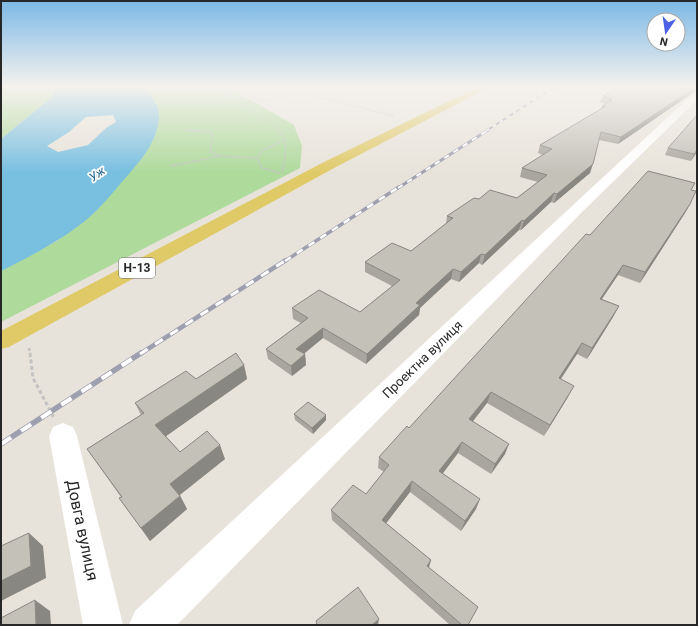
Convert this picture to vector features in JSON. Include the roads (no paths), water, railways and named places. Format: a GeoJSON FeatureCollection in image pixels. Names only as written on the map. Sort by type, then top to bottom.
{"type":"FeatureCollection","features":[{"type":"Feature","properties":{"kind":"main road","name":"Н-13"},"geometry":{"type":"LineString","coordinates":[[1,341],[298,182],[429,115]]}},
{"type":"Feature","properties":{"kind":"street","name":"Проектна вулиця"},"geometry":{"type":"LineString","coordinates":[[149,625],[563,222],[676,115]]}},
{"type":"Feature","properties":{"kind":"street","name":"Довга вулиця"},"geometry":{"type":"LineString","coordinates":[[63,436],[103,625]]}},
{"type":"Feature","properties":{"kind":"water","name":"Уж"},"geometry":{"type":"Polygon","coordinates":[[[30,115],[110,115],[86,117],[69,132],[47,146],[58,152],[88,145],[106,128],[116,122],[113,115],[159,115],[156,132],[149,147],[139,162],[98,209],[65,236],[1,271],[1,139],[30,115]]]}},
{"type":"Feature","properties":{"kind":"railway"},"geometry":{"type":"LineString","coordinates":[[486,131],[511,115]]}},
{"type":"Feature","properties":{"kind":"railway"},"geometry":{"type":"LineString","coordinates":[[398,188],[488,130]]}},
{"type":"Feature","properties":{"kind":"railway"},"geometry":{"type":"LineString","coordinates":[[285,261],[399,187]]}},
{"type":"Feature","properties":{"kind":"railway"},"geometry":{"type":"LineString","coordinates":[[140,354],[286,260]]}},
{"type":"Feature","properties":{"kind":"railway"},"geometry":{"type":"LineString","coordinates":[[1,444],[141,353]]}}]}
